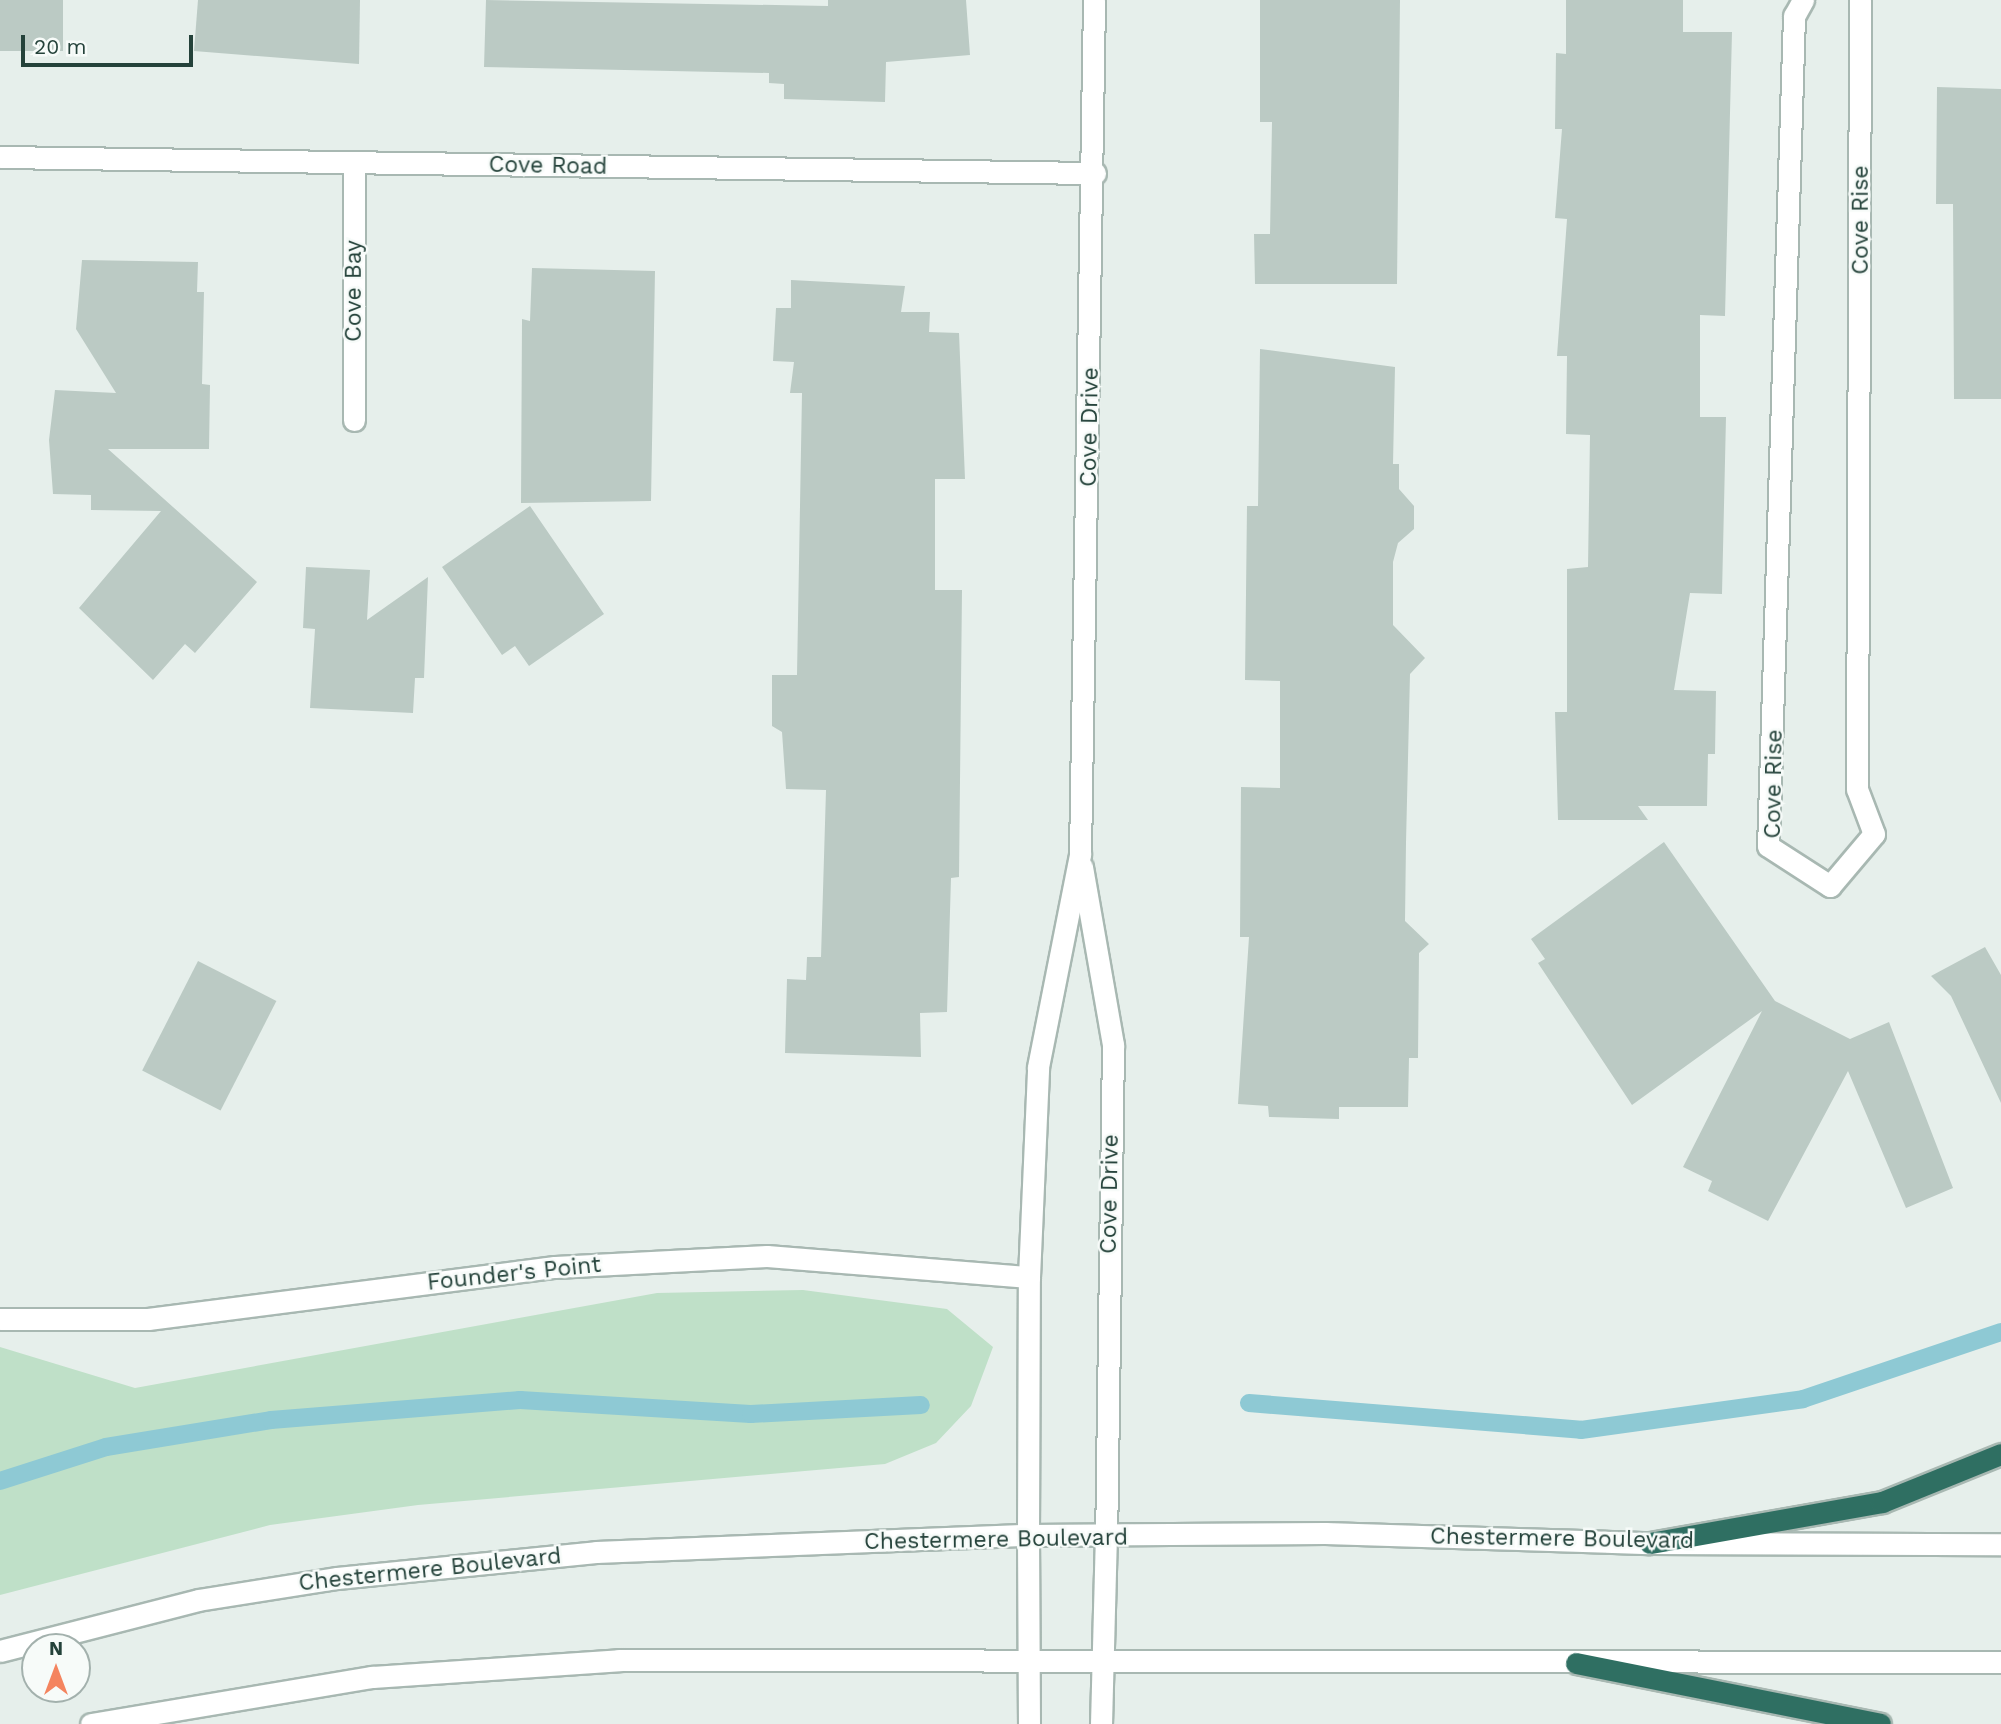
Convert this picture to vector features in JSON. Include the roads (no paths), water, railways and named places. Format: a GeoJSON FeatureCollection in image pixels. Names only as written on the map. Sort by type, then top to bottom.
{"type":"FeatureCollection","features":[{"type":"Feature","properties":{"kind":"highway"},"geometry":{"type":"LineString","coordinates":[[1650,1543],[1881,1502],[2001,1454]]}},
{"type":"Feature","properties":{"kind":"highway"},"geometry":{"type":"LineString","coordinates":[[1576,1663],[1880,1724]]}},
{"type":"Feature","properties":{"kind":"street","name":"Cove Drive"},"geometry":{"type":"LineString","coordinates":[[1029,1724],[1028,1277],[1038,1067],[1080,854],[1095,173],[1094,0]]}},
{"type":"Feature","properties":{"kind":"street","name":"Cove Rise"},"geometry":{"type":"LineString","coordinates":[[1803,0],[1794,16],[1768,846],[1830,886],[1874,834],[1857,789],[1860,0]]}},
{"type":"Feature","properties":{"kind":"street","name":"Cove Road"},"geometry":{"type":"LineString","coordinates":[[0,157],[1095,173]]}},
{"type":"Feature","properties":{"kind":"street","name":"Cove Bay"},"geometry":{"type":"LineString","coordinates":[[354,163],[354,420]]}},
{"type":"Feature","properties":{"kind":"street","name":"Cove Drive"},"geometry":{"type":"LineString","coordinates":[[1080,854],[1113,1045],[1101,1724]]}},
{"type":"Feature","properties":{"kind":"street","name":"Founder's Point"},"geometry":{"type":"LineString","coordinates":[[0,1319],[148,1319],[555,1267],[767,1256],[1028,1277]]}},
{"type":"Feature","properties":{"kind":"street","name":"Chestermere Boulevard"},"geometry":{"type":"LineString","coordinates":[[0,1651],[198,1600],[337,1578],[596,1552],[1028,1535],[1106,1537],[1325,1532],[1650,1543],[2001,1544]]}},
{"type":"Feature","properties":{"kind":"street"},"geometry":{"type":"LineString","coordinates":[[91,1724],[372,1677],[494,1666],[1028,1658],[1576,1663],[2001,1662]]}},
{"type":"Feature","properties":{"kind":"waterway"},"geometry":{"type":"LineString","coordinates":[[1249,1403],[1581,1430],[1803,1399],[2001,1332]]}},
{"type":"Feature","properties":{"kind":"waterway"},"geometry":{"type":"LineString","coordinates":[[0,1481],[106,1447],[271,1420],[520,1400],[751,1414],[921,1405]]}}]}
